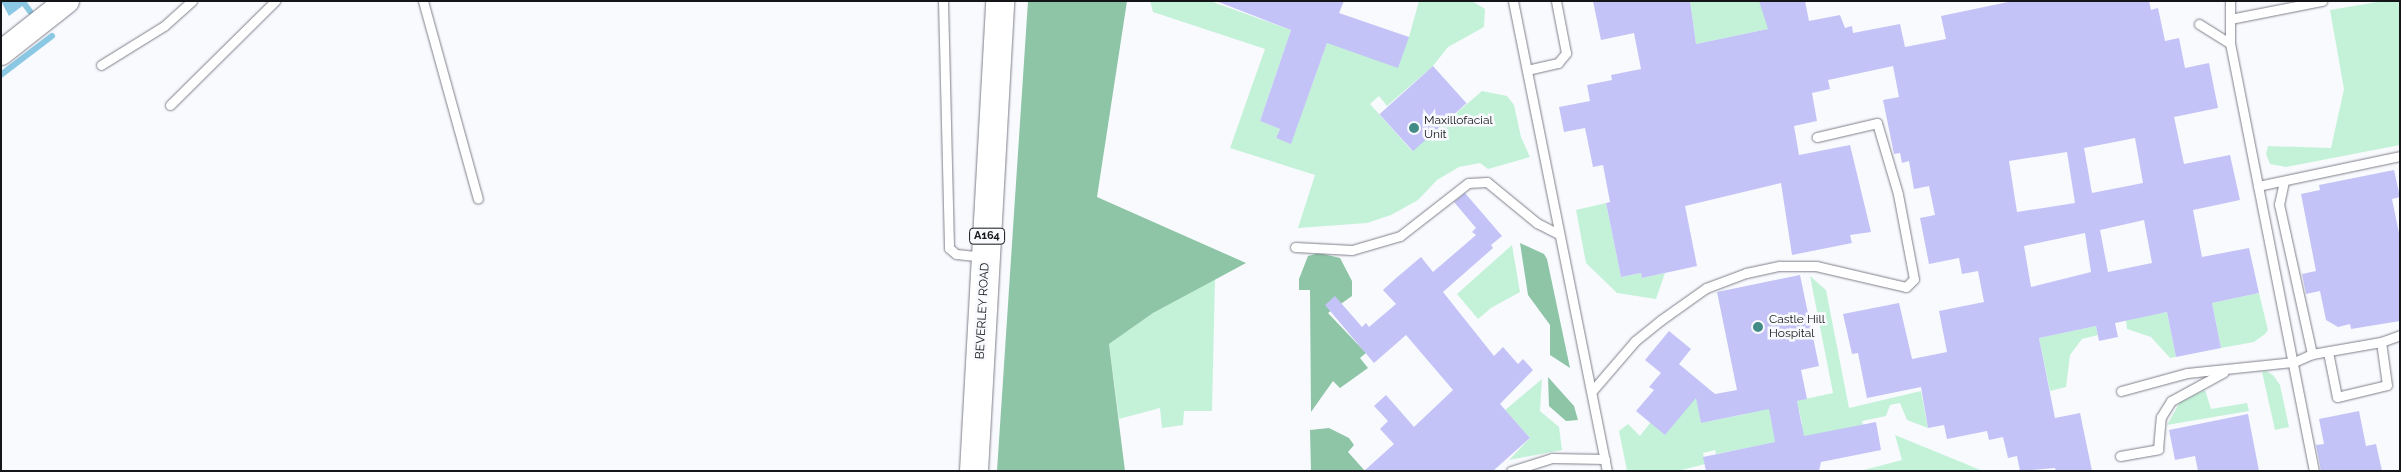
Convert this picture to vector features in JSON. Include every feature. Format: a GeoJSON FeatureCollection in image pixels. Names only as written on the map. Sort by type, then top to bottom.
{"type":"FeatureCollection","features":[{"type":"Feature","properties":{"kind":"highway","name":"BEVERLEY ROAD"},"geometry":{"type":"LineString","coordinates":[[974,471],[1000,1]]}},
{"type":"Feature","properties":{"kind":"street"},"geometry":{"type":"LineString","coordinates":[[1,53],[67,1]]}},
{"type":"Feature","properties":{"kind":"lane"},"geometry":{"type":"LineString","coordinates":[[101,65],[164,26],[192,1]]}},
{"type":"Feature","properties":{"kind":"lane"},"geometry":{"type":"LineString","coordinates":[[170,104],[275,1]]}},
{"type":"Feature","properties":{"kind":"lane"},"geometry":{"type":"LineString","coordinates":[[423,1],[478,199]]}},
{"type":"Feature","properties":{"kind":"lane"},"geometry":{"type":"LineString","coordinates":[[943,1],[949,248],[956,254],[986,257]]}},
{"type":"Feature","properties":{"kind":"lane"},"geometry":{"type":"LineString","coordinates":[[1513,1],[1557,233],[1592,391],[1607,471]]}},
{"type":"Feature","properties":{"kind":"lane"},"geometry":{"type":"LineString","coordinates":[[1527,70],[1558,63],[1566,53],[1556,1]]}},
{"type":"Feature","properties":{"kind":"lane"},"geometry":{"type":"LineString","coordinates":[[2230,1],[2230,43],[2314,471]]}},
{"type":"Feature","properties":{"kind":"lane"},"geometry":{"type":"LineString","coordinates":[[2230,19],[2322,1]]}},
{"type":"Feature","properties":{"kind":"lane"},"geometry":{"type":"LineString","coordinates":[[2199,24],[2230,43]]}},
{"type":"Feature","properties":{"kind":"lane"},"geometry":{"type":"LineString","coordinates":[[1592,391],[1636,341],[1661,320],[1706,288],[1746,273],[1780,266],[1816,266],[1906,287],[1914,279],[1898,194],[1877,123],[1816,136]]}},
{"type":"Feature","properties":{"kind":"lane"},"geometry":{"type":"LineString","coordinates":[[2258,186],[2400,156]]}},
{"type":"Feature","properties":{"kind":"lane"},"geometry":{"type":"LineString","coordinates":[[2284,181],[2279,204],[2312,354]]}},
{"type":"Feature","properties":{"kind":"lane"},"geometry":{"type":"LineString","coordinates":[[1295,247],[1352,250],[1400,236],[1468,183],[1487,182],[1538,223],[1557,233]]}},
{"type":"Feature","properties":{"kind":"lane"},"geometry":{"type":"LineString","coordinates":[[2121,391],[2188,373],[2294,362],[2312,354],[2380,342],[2400,335]]}},
{"type":"Feature","properties":{"kind":"lane"},"geometry":{"type":"LineString","coordinates":[[2328,352],[2337,396],[2387,385],[2380,342]]}},
{"type":"Feature","properties":{"kind":"lane"},"geometry":{"type":"LineString","coordinates":[[2120,456],[2158,449],[2161,417],[2171,401],[2227,370]]}},
{"type":"Feature","properties":{"kind":"lane"},"geometry":{"type":"LineString","coordinates":[[1511,471],[1552,458],[1604,459]]}},
{"type":"Feature","properties":{"kind":"green space"},"geometry":{"type":"Polygon","coordinates":[[[1028,1],[1127,1],[1097,197],[1246,263],[1153,313],[1109,344],[1125,471],[997,471],[1028,1]]]}},
{"type":"Feature","properties":{"kind":"green space"},"geometry":{"type":"Polygon","coordinates":[[[1150,1],[1210,1],[1291,30],[1260,121],[1280,129],[1276,138],[1291,143],[1327,43],[1409,37],[1419,1],[1472,1],[1485,9],[1484,27],[1448,47],[1433,66],[1387,106],[1379,96],[1370,104],[1412,151],[1482,91],[1507,96],[1514,105],[1521,137],[1530,157],[1488,169],[1480,163],[1459,167],[1437,180],[1418,200],[1391,215],[1367,223],[1298,228],[1315,175],[1230,148],[1265,49],[1153,12],[1150,1]]]}},
{"type":"Feature","properties":{"kind":"green space"},"geometry":{"type":"Polygon","coordinates":[[[1690,1],[1760,1],[1773,28],[1696,44],[1690,1]]]}},
{"type":"Feature","properties":{"kind":"green space"},"geometry":{"type":"Polygon","coordinates":[[[2383,1],[2400,1],[2400,145],[2286,167],[2270,164],[2266,154],[2268,146],[2331,148],[2344,89],[2330,10],[2383,1]]]}},
{"type":"Feature","properties":{"kind":"green space"},"geometry":{"type":"Polygon","coordinates":[[[1606,203],[1621,277],[1641,273],[1642,278],[1665,273],[1656,299],[1617,293],[1586,263],[1576,210],[1606,203]]]}},
{"type":"Feature","properties":{"kind":"green space"},"geometry":{"type":"Polygon","coordinates":[[[1520,243],[1544,254],[1547,259],[1570,368],[1550,355],[1550,325],[1528,295],[1520,243]]]}},
{"type":"Feature","properties":{"kind":"green space"},"geometry":{"type":"Polygon","coordinates":[[[1512,245],[1520,292],[1491,308],[1478,319],[1457,294],[1512,245]]]}},
{"type":"Feature","properties":{"kind":"green space"},"geometry":{"type":"Polygon","coordinates":[[[1319,253],[1340,258],[1352,281],[1352,296],[1328,313],[1366,353],[1360,358],[1368,368],[1340,388],[1333,381],[1311,412],[1310,290],[1299,290],[1299,279],[1308,256],[1319,253]]]}},
{"type":"Feature","properties":{"kind":"green space"},"geometry":{"type":"Polygon","coordinates":[[[1810,276],[1826,290],[1849,408],[1921,391],[1928,428],[1907,420],[1900,403],[1890,405],[1886,416],[1862,421],[1863,425],[1793,439],[1802,423],[1799,410],[1791,402],[1833,393],[1810,276]]]}},
{"type":"Feature","properties":{"kind":"green space"},"geometry":{"type":"Polygon","coordinates":[[[1215,279],[1212,411],[1184,411],[1183,425],[1162,428],[1160,408],[1119,419],[1109,344],[1153,313],[1215,279]]]}},
{"type":"Feature","properties":{"kind":"green space"},"geometry":{"type":"Polygon","coordinates":[[[2259,293],[2268,330],[2254,342],[2221,348],[2212,303],[2259,293]]]}},
{"type":"Feature","properties":{"kind":"green space"},"geometry":{"type":"Polygon","coordinates":[[[2167,312],[2176,357],[2170,358],[2151,337],[2127,329],[2126,320],[2167,312]]]}},
{"type":"Feature","properties":{"kind":"green space"},"geometry":{"type":"Polygon","coordinates":[[[2096,326],[2098,335],[2082,339],[2070,355],[2066,387],[2050,391],[2039,338],[2096,326]]]}},
{"type":"Feature","properties":{"kind":"green space"},"geometry":{"type":"Polygon","coordinates":[[[2266,371],[2273,375],[2280,385],[2289,427],[2275,430],[2262,372],[2266,371]]]}},
{"type":"Feature","properties":{"kind":"green space"},"geometry":{"type":"Polygon","coordinates":[[[1548,377],[1574,406],[1578,420],[1566,421],[1549,406],[1548,377]]]}},
{"type":"Feature","properties":{"kind":"green space"},"geometry":{"type":"Polygon","coordinates":[[[1542,379],[1540,411],[1559,427],[1562,450],[1509,460],[1530,438],[1505,410],[1542,379]]]}},
{"type":"Feature","properties":{"kind":"green space"},"geometry":{"type":"Polygon","coordinates":[[[2205,390],[2211,409],[2247,403],[2249,411],[2167,425],[2180,402],[2205,390]]]}},
{"type":"Feature","properties":{"kind":"green space"},"geometry":{"type":"Polygon","coordinates":[[[1697,397],[1701,423],[1745,414],[1773,401],[1776,414],[1770,415],[1773,429],[1787,440],[1716,454],[1715,450],[1703,453],[1705,464],[1678,471],[1627,471],[1619,431],[1628,424],[1640,436],[1650,423],[1697,397]]]}},
{"type":"Feature","properties":{"kind":"green space"},"geometry":{"type":"Polygon","coordinates":[[[1329,428],[1349,438],[1354,445],[1348,452],[1365,471],[1311,471],[1310,430],[1329,428]]]}},
{"type":"Feature","properties":{"kind":"green space"},"geometry":{"type":"Polygon","coordinates":[[[1895,435],[1983,471],[1860,471],[1902,460],[1895,435]]]}},
{"type":"Feature","properties":{"kind":"water"},"geometry":{"type":"Polygon","coordinates":[[[1,1],[29,1],[9,16],[1,1]]]}},
{"type":"Feature","properties":{"kind":"building"},"geometry":{"type":"Polygon","coordinates":[[[1216,1],[1344,1],[1339,13],[1409,37],[1398,68],[1327,43],[1291,144],[1276,138],[1280,129],[1260,121],[1291,30],[1216,1]]]}},
{"type":"Feature","properties":{"kind":"building"},"geometry":{"type":"Polygon","coordinates":[[[1593,1],[1690,1],[1696,44],[1768,29],[1759,1],[1805,1],[1809,21],[1840,15],[1845,28],[1852,26],[1853,33],[1900,24],[1905,47],[1946,39],[1941,16],[2013,1],[2149,1],[2151,10],[2158,8],[2165,41],[2179,38],[2185,68],[2209,63],[2218,108],[2174,117],[2184,164],[2230,155],[2240,200],[2193,210],[2202,257],[2249,248],[2259,293],[2212,303],[2221,348],[2176,357],[2167,312],[2115,323],[2118,337],[2099,341],[2096,326],[2039,338],[2055,418],[2080,413],[2092,471],[2056,471],[2055,468],[2020,471],[2017,456],[2008,458],[2003,437],[1989,440],[1987,431],[1947,439],[1944,425],[1928,428],[1921,387],[1867,398],[1858,353],[1852,354],[1843,314],[1899,303],[1912,359],[1947,352],[1939,311],[1984,302],[1978,271],[1962,274],[1959,258],[1929,264],[1920,218],[1935,215],[1929,186],[1914,189],[1909,161],[1902,163],[1900,153],[1894,154],[1883,100],[1899,97],[1893,66],[1828,80],[1830,89],[1812,93],[1817,121],[1794,126],[1799,155],[1850,145],[1871,232],[1850,235],[1852,243],[1792,255],[1781,183],[1685,206],[1697,266],[1642,278],[1641,273],[1621,277],[1606,203],[1610,202],[1603,165],[1593,167],[1585,128],[1564,132],[1559,107],[1590,101],[1587,85],[1612,80],[1611,75],[1641,69],[1634,33],[1601,40],[1593,1]],[[2135,138],[2084,148],[2092,193],[2143,183],[2135,138]],[[2067,152],[2009,161],[2017,212],[2075,203],[2067,152]],[[2144,220],[2100,230],[2108,272],[2152,263],[2144,220]],[[2085,233],[2024,246],[2031,287],[2091,272],[2085,233]]]}},
{"type":"Feature","properties":{"kind":"building","name":"Maxillofacial Unit"},"geometry":{"type":"Polygon","coordinates":[[[1433,66],[1466,103],[1413,151],[1379,114],[1433,66]]]}},
{"type":"Feature","properties":{"kind":"building"},"geometry":{"type":"Polygon","coordinates":[[[2394,170],[2400,197],[2392,199],[2400,238],[2400,321],[2351,329],[2350,324],[2338,327],[2326,320],[2320,291],[2306,294],[2302,274],[2316,271],[2301,194],[2320,190],[2319,185],[2394,170]]]}},
{"type":"Feature","properties":{"kind":"building"},"geometry":{"type":"Polygon","coordinates":[[[1465,193],[1502,236],[1491,245],[1493,248],[1443,292],[1494,356],[1503,347],[1518,364],[1523,359],[1533,370],[1500,404],[1530,438],[1493,471],[1364,471],[1394,444],[1380,429],[1388,421],[1374,406],[1386,395],[1414,427],[1453,390],[1406,335],[1374,363],[1325,305],[1335,296],[1362,327],[1366,323],[1369,327],[1396,304],[1383,290],[1395,279],[1421,257],[1433,272],[1476,235],[1472,232],[1476,228],[1454,202],[1465,193]]]}},
{"type":"Feature","properties":{"kind":"building"},"geometry":{"type":"Polygon","coordinates":[[[1800,275],[1819,366],[1801,370],[1807,399],[1797,401],[1804,436],[1876,422],[1881,450],[1821,462],[1819,471],[1706,471],[1703,457],[1775,442],[1769,409],[1701,423],[1696,398],[1665,435],[1636,411],[1654,390],[1649,387],[1661,373],[1645,360],[1669,331],[1691,349],[1679,364],[1715,394],[1737,390],[1717,292],[1800,275]]]}},
{"type":"Feature","properties":{"kind":"building"},"geometry":{"type":"Polygon","coordinates":[[[2359,411],[2366,446],[2376,444],[2382,471],[2321,471],[2316,445],[2324,444],[2319,419],[2359,411]]]}},
{"type":"Feature","properties":{"kind":"building"},"geometry":{"type":"Polygon","coordinates":[[[2248,414],[2259,471],[2198,471],[2195,456],[2175,460],[2169,430],[2248,414]]]}},
{"type":"Feature","properties":{"kind":"waterway"},"geometry":{"type":"LineString","coordinates":[[25,4],[30,11]]}},
{"type":"Feature","properties":{"kind":"waterway"},"geometry":{"type":"LineString","coordinates":[[1,75],[52,36]]}},
{"type":"Feature","properties":{"kind":"place","name":"Maxillofacial Unit"},"geometry":{"type":"Point","coordinates":[1414,128]}},
{"type":"Feature","properties":{"kind":"place","name":"Castle Hill Hospital"},"geometry":{"type":"Point","coordinates":[1758,327]}}]}
